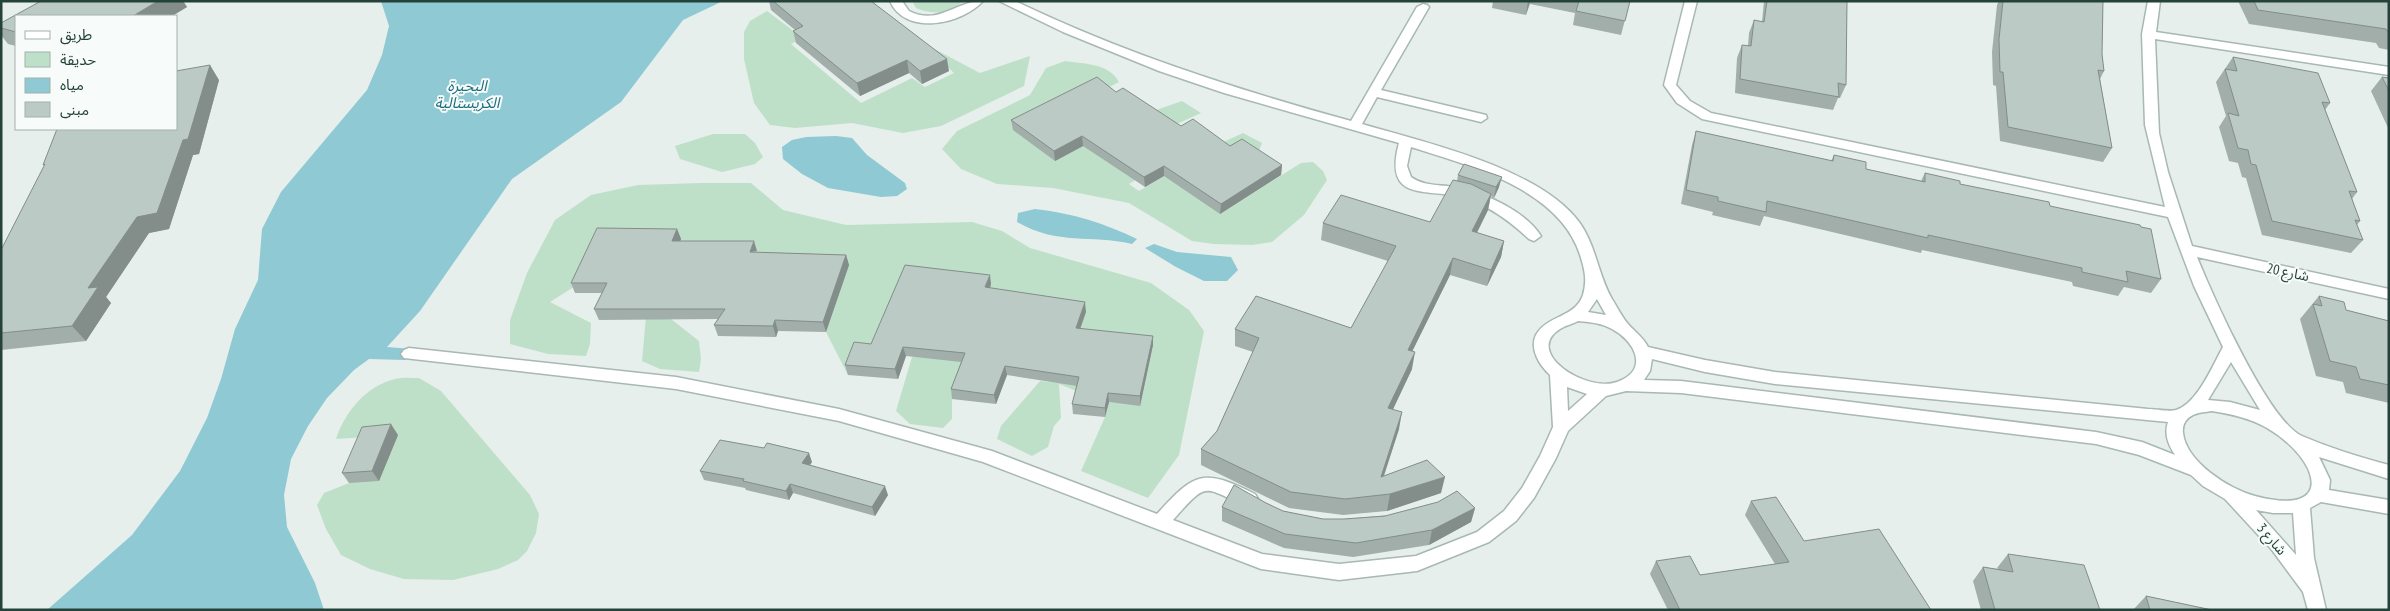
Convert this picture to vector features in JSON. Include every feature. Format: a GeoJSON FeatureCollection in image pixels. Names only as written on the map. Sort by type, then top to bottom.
{"type":"FeatureCollection","features":[{"type":"Feature","properties":{"kind":"street"},"geometry":{"type":"LineString","coordinates":[[896,1],[897,8],[904,14],[927,20],[953,15],[977,1]]}},
{"type":"Feature","properties":{"kind":"street"},"geometry":{"type":"LineString","coordinates":[[1004,1],[1067,31],[1153,65],[1260,100],[1406,140],[1505,174],[1541,195],[1570,220],[1588,249],[1594,276],[1606,302],[1623,328]]}},
{"type":"Feature","properties":{"kind":"street"},"geometry":{"type":"LineString","coordinates":[[1691,1],[1670,85],[1676,97],[1689,108],[1707,116],[2174,214]]}},
{"type":"Feature","properties":{"kind":"street"},"geometry":{"type":"LineString","coordinates":[[2154,1],[2148,34],[2152,132],[2174,214],[2210,306],[2230,349],[2279,427]]}},
{"type":"Feature","properties":{"kind":"street"},"geometry":{"type":"LineString","coordinates":[[1354,126],[1423,7]]}},
{"type":"Feature","properties":{"kind":"street"},"geometry":{"type":"LineString","coordinates":[[2148,34],[2389,71]]}},
{"type":"Feature","properties":{"kind":"street"},"geometry":{"type":"LineString","coordinates":[[1374,92],[1481,118]]}},
{"type":"Feature","properties":{"kind":"street"},"geometry":{"type":"LineString","coordinates":[[1406,140],[1401,168],[1402,175],[1408,182],[1418,186],[1460,192],[1489,202],[1515,217],[1534,236]]}},
{"type":"Feature","properties":{"kind":"street","name":"شارع 20"},"geometry":{"type":"LineString","coordinates":[[2188,250],[2389,294]]}},
{"type":"Feature","properties":{"kind":"street"},"geometry":{"type":"LineString","coordinates":[[1577,316],[1590,297],[1594,276]]}},
{"type":"Feature","properties":{"kind":"street"},"geometry":{"type":"LineString","coordinates":[[1628,386],[1640,377],[1645,365],[1643,351],[1636,339],[1623,328],[1609,321],[1577,316],[1562,319],[1549,327],[1542,337],[1541,350],[1547,363],[1558,375],[1574,385],[1612,391],[1628,386],[1681,387],[2096,438],[2142,448],[2195,470],[2229,492],[2267,505],[2285,507],[2300,505],[2318,495],[2322,487],[2319,468],[2305,447],[2294,437]]}},
{"type":"Feature","properties":{"kind":"street"},"geometry":{"type":"LineString","coordinates":[[2195,470],[2181,453],[2174,436],[2176,422],[2189,410],[2216,376],[2230,349]]}},
{"type":"Feature","properties":{"kind":"street"},"geometry":{"type":"LineString","coordinates":[[1643,351],[1705,366],[1775,378],[2148,415],[2180,416],[2189,410],[2212,406],[2233,408],[2256,416],[2334,456],[2389,472]]}},
{"type":"Feature","properties":{"kind":"street"},"geometry":{"type":"LineString","coordinates":[[409,354],[594,372],[676,383],[839,415],[986,456],[1261,562],[1340,572],[1417,563],[1483,538],[1510,516],[1528,492],[1548,458],[1561,427],[1602,390]]}},
{"type":"Feature","properties":{"kind":"street"},"geometry":{"type":"LineString","coordinates":[[1558,375],[1561,427]]}},
{"type":"Feature","properties":{"kind":"street"},"geometry":{"type":"LineString","coordinates":[[1160,523],[1192,488],[1202,483],[1214,482],[1226,486],[1266,508]]}},
{"type":"Feature","properties":{"kind":"street","name":"شارع 3"},"geometry":{"type":"LineString","coordinates":[[2229,492],[2278,545],[2310,589]]}},
{"type":"Feature","properties":{"kind":"street"},"geometry":{"type":"LineString","coordinates":[[2318,495],[2389,507]]}},
{"type":"Feature","properties":{"kind":"street","name":"شارع 3"},"geometry":{"type":"LineString","coordinates":[[2300,505],[2304,553],[2310,589],[2317,610]]}},
{"type":"Feature","properties":{"kind":"green space"},"geometry":{"type":"Polygon","coordinates":[[[912,1],[963,1],[947,11],[928,12],[916,8],[912,1]]]}},
{"type":"Feature","properties":{"kind":"green space"},"geometry":{"type":"Polygon","coordinates":[[[767,11],[803,38],[791,44],[861,103],[912,78],[925,87],[954,73],[923,43],[980,73],[1030,56],[1024,86],[941,126],[903,133],[852,123],[795,128],[770,125],[754,103],[744,59],[744,32],[750,21],[767,11]]]}},
{"type":"Feature","properties":{"kind":"green space"},"geometry":{"type":"Polygon","coordinates":[[[1065,61],[1088,64],[1109,71],[1119,82],[1102,91],[1145,114],[1182,101],[1201,113],[1168,128],[1134,181],[1129,184],[1139,191],[1215,146],[1243,133],[1262,143],[1256,158],[1220,214],[1301,163],[1313,162],[1323,171],[1327,180],[1304,215],[1272,242],[1252,245],[1214,244],[1192,241],[1129,203],[1053,188],[997,184],[961,169],[942,149],[957,131],[1030,95],[1046,68],[1065,61]]]}},
{"type":"Feature","properties":{"kind":"green space"},"geometry":{"type":"Polygon","coordinates":[[[713,134],[745,134],[755,143],[763,157],[755,164],[722,172],[680,159],[675,146],[713,134]]]}},
{"type":"Feature","properties":{"kind":"green space"},"geometry":{"type":"Polygon","coordinates":[[[751,183],[783,210],[846,225],[972,222],[1002,231],[1030,248],[1151,283],[1189,310],[1204,331],[1179,455],[1148,498],[1081,471],[1105,417],[1109,402],[1140,405],[1153,345],[1079,392],[1059,384],[1061,418],[1054,426],[1048,447],[1032,456],[997,439],[1001,426],[1040,381],[1059,383],[1086,312],[964,369],[952,399],[952,419],[943,428],[910,424],[896,411],[912,357],[965,355],[991,284],[857,352],[848,375],[826,332],[848,265],[671,319],[699,341],[701,359],[699,372],[660,369],[642,361],[648,294],[580,283],[550,302],[591,323],[590,344],[586,356],[548,354],[510,344],[510,320],[527,273],[555,220],[591,195],[638,185],[751,183]]]}},
{"type":"Feature","properties":{"kind":"green space"},"geometry":{"type":"Polygon","coordinates":[[[398,378],[419,378],[441,391],[530,495],[539,514],[536,533],[527,551],[518,560],[498,569],[453,580],[404,579],[370,569],[341,555],[326,529],[317,505],[324,493],[349,483],[398,435],[336,439],[345,419],[366,394],[385,382],[398,378]]]}},
{"type":"Feature","properties":{"kind":"water","name":"البحيرة الكريستالية"},"geometry":{"type":"Polygon","coordinates":[[[381,1],[723,1],[683,20],[621,102],[512,179],[420,311],[387,347],[412,349],[405,360],[369,359],[354,370],[327,398],[308,426],[291,459],[284,495],[287,527],[315,583],[324,610],[47,610],[132,535],[180,471],[207,418],[221,379],[235,329],[258,280],[262,229],[281,192],[367,90],[382,55],[389,26],[381,1]]]}},
{"type":"Feature","properties":{"kind":"water"},"geometry":{"type":"Polygon","coordinates":[[[836,136],[852,138],[867,155],[905,183],[907,189],[897,196],[881,197],[828,188],[802,174],[783,159],[782,147],[792,140],[806,137],[836,136]]]}},
{"type":"Feature","properties":{"kind":"water"},"geometry":{"type":"Polygon","coordinates":[[[1035,209],[1062,213],[1088,220],[1137,239],[1132,244],[1117,241],[1061,237],[1032,229],[1017,222],[1018,213],[1035,209]]]}},
{"type":"Feature","properties":{"kind":"water"},"geometry":{"type":"Polygon","coordinates":[[[1154,244],[1177,252],[1231,257],[1238,270],[1227,281],[1204,281],[1145,248],[1154,244]]]}},
{"type":"Feature","properties":{"kind":"building"},"geometry":{"type":"Polygon","coordinates":[[[41,1],[158,1],[135,15],[16,15],[41,1]]]}},
{"type":"Feature","properties":{"kind":"building"},"geometry":{"type":"Polygon","coordinates":[[[773,1],[871,1],[947,59],[920,71],[907,60],[857,83],[793,31],[803,26],[773,1]]]}},
{"type":"Feature","properties":{"kind":"building"},"geometry":{"type":"Polygon","coordinates":[[[1579,1],[1630,1],[1625,21],[1576,11],[1579,1]]]}},
{"type":"Feature","properties":{"kind":"building"},"geometry":{"type":"Polygon","coordinates":[[[1767,1],[1847,1],[1846,85],[1838,83],[1839,97],[1740,79],[1742,45],[1751,46],[1754,20],[1764,22],[1767,1]]]}},
{"type":"Feature","properties":{"kind":"building"},"geometry":{"type":"Polygon","coordinates":[[[2003,1],[2103,1],[2102,54],[2104,71],[2098,70],[2112,148],[2008,127],[2003,72],[2000,72],[1999,39],[2003,1]]]}},
{"type":"Feature","properties":{"kind":"building"},"geometry":{"type":"Polygon","coordinates":[[[2254,1],[2389,1],[2389,33],[2386,29],[2258,10],[2254,1]]]}},
{"type":"Feature","properties":{"kind":"building"},"geometry":{"type":"Polygon","coordinates":[[[15,15],[15,32],[1,28],[1,23],[15,15]]]}},
{"type":"Feature","properties":{"kind":"building"},"geometry":{"type":"Polygon","coordinates":[[[2233,57],[2318,73],[2330,103],[2322,102],[2357,192],[2349,191],[2360,221],[2355,220],[2363,240],[2272,221],[2256,165],[2251,164],[2248,150],[2238,148],[2228,113],[2239,116],[2225,69],[2237,71],[2233,57]]]}},
{"type":"Feature","properties":{"kind":"building"},"geometry":{"type":"Polygon","coordinates":[[[210,65],[188,139],[183,140],[157,213],[137,217],[88,288],[98,287],[72,326],[1,333],[1,250],[45,164],[43,165],[57,130],[178,130],[178,71],[210,65]]]}},
{"type":"Feature","properties":{"kind":"building"},"geometry":{"type":"Polygon","coordinates":[[[1097,77],[1116,92],[1123,88],[1181,126],[1193,119],[1230,146],[1242,139],[1282,165],[1221,204],[1164,166],[1144,177],[1082,136],[1054,151],[1011,120],[1097,77]]]}},
{"type":"Feature","properties":{"kind":"building"},"geometry":{"type":"Polygon","coordinates":[[[2382,77],[2389,78],[2389,91],[2382,77]]]}},
{"type":"Feature","properties":{"kind":"building"},"geometry":{"type":"Polygon","coordinates":[[[1696,131],[1833,161],[1834,155],[1866,162],[1866,169],[1925,182],[1925,173],[1960,181],[1960,184],[2049,202],[2050,206],[2140,225],[2141,227],[2151,229],[2161,279],[2126,271],[2128,282],[2082,272],[2082,268],[1928,235],[1928,238],[1767,201],[1766,212],[1718,201],[1718,197],[1686,190],[1696,131]]]}},
{"type":"Feature","properties":{"kind":"building"},"geometry":{"type":"Polygon","coordinates":[[[1464,164],[1502,177],[1496,187],[1458,175],[1464,164]]]}},
{"type":"Feature","properties":{"kind":"building"},"geometry":{"type":"Polygon","coordinates":[[[1453,180],[1471,184],[1491,194],[1472,231],[1504,241],[1491,270],[1453,258],[1408,350],[1415,352],[1388,408],[1402,412],[1381,477],[1427,460],[1445,477],[1390,494],[1345,499],[1291,492],[1201,449],[1217,431],[1259,338],[1235,329],[1256,296],[1351,328],[1396,246],[1323,223],[1341,195],[1430,222],[1453,180]]]}},
{"type":"Feature","properties":{"kind":"building"},"geometry":{"type":"Polygon","coordinates":[[[597,228],[677,229],[672,241],[754,241],[750,252],[846,255],[823,322],[775,320],[773,326],[714,325],[725,309],[594,309],[607,283],[571,283],[597,228]]]}},
{"type":"Feature","properties":{"kind":"building"},"geometry":{"type":"Polygon","coordinates":[[[905,265],[990,275],[985,287],[1085,302],[1076,328],[1153,336],[1140,396],[1108,393],[1105,408],[1072,404],[1079,377],[1005,366],[994,395],[951,389],[965,353],[903,347],[895,369],[845,365],[854,342],[871,344],[905,265]]]}},
{"type":"Feature","properties":{"kind":"building"},"geometry":{"type":"Polygon","coordinates":[[[2319,296],[2344,302],[2346,310],[2389,321],[2389,385],[2360,379],[2356,367],[2330,361],[2313,304],[2322,306],[2319,296]]]}},
{"type":"Feature","properties":{"kind":"building"},"geometry":{"type":"Polygon","coordinates":[[[391,424],[372,471],[342,473],[362,427],[391,424]]]}},
{"type":"Feature","properties":{"kind":"building"},"geometry":{"type":"Polygon","coordinates":[[[720,440],[764,448],[767,443],[809,453],[802,463],[885,486],[872,507],[790,484],[786,491],[743,481],[744,479],[700,471],[720,440]]]}},
{"type":"Feature","properties":{"kind":"building"},"geometry":{"type":"Polygon","coordinates":[[[1234,485],[1283,511],[1323,519],[1385,516],[1438,502],[1457,491],[1475,508],[1432,530],[1356,543],[1285,534],[1222,507],[1234,485]]]}},
{"type":"Feature","properties":{"kind":"building"},"geometry":{"type":"Polygon","coordinates":[[[1776,497],[1804,541],[1879,529],[1931,610],[1680,610],[1656,561],[1690,556],[1700,575],[1789,562],[1751,501],[1776,497]]]}},
{"type":"Feature","properties":{"kind":"building"},"geometry":{"type":"Polygon","coordinates":[[[2008,554],[2084,565],[2100,610],[1995,610],[1983,567],[2013,572],[2008,554]]]}},
{"type":"Feature","properties":{"kind":"building"},"geometry":{"type":"Polygon","coordinates":[[[2146,596],[2212,610],[2150,610],[2146,596]]]}}]}
